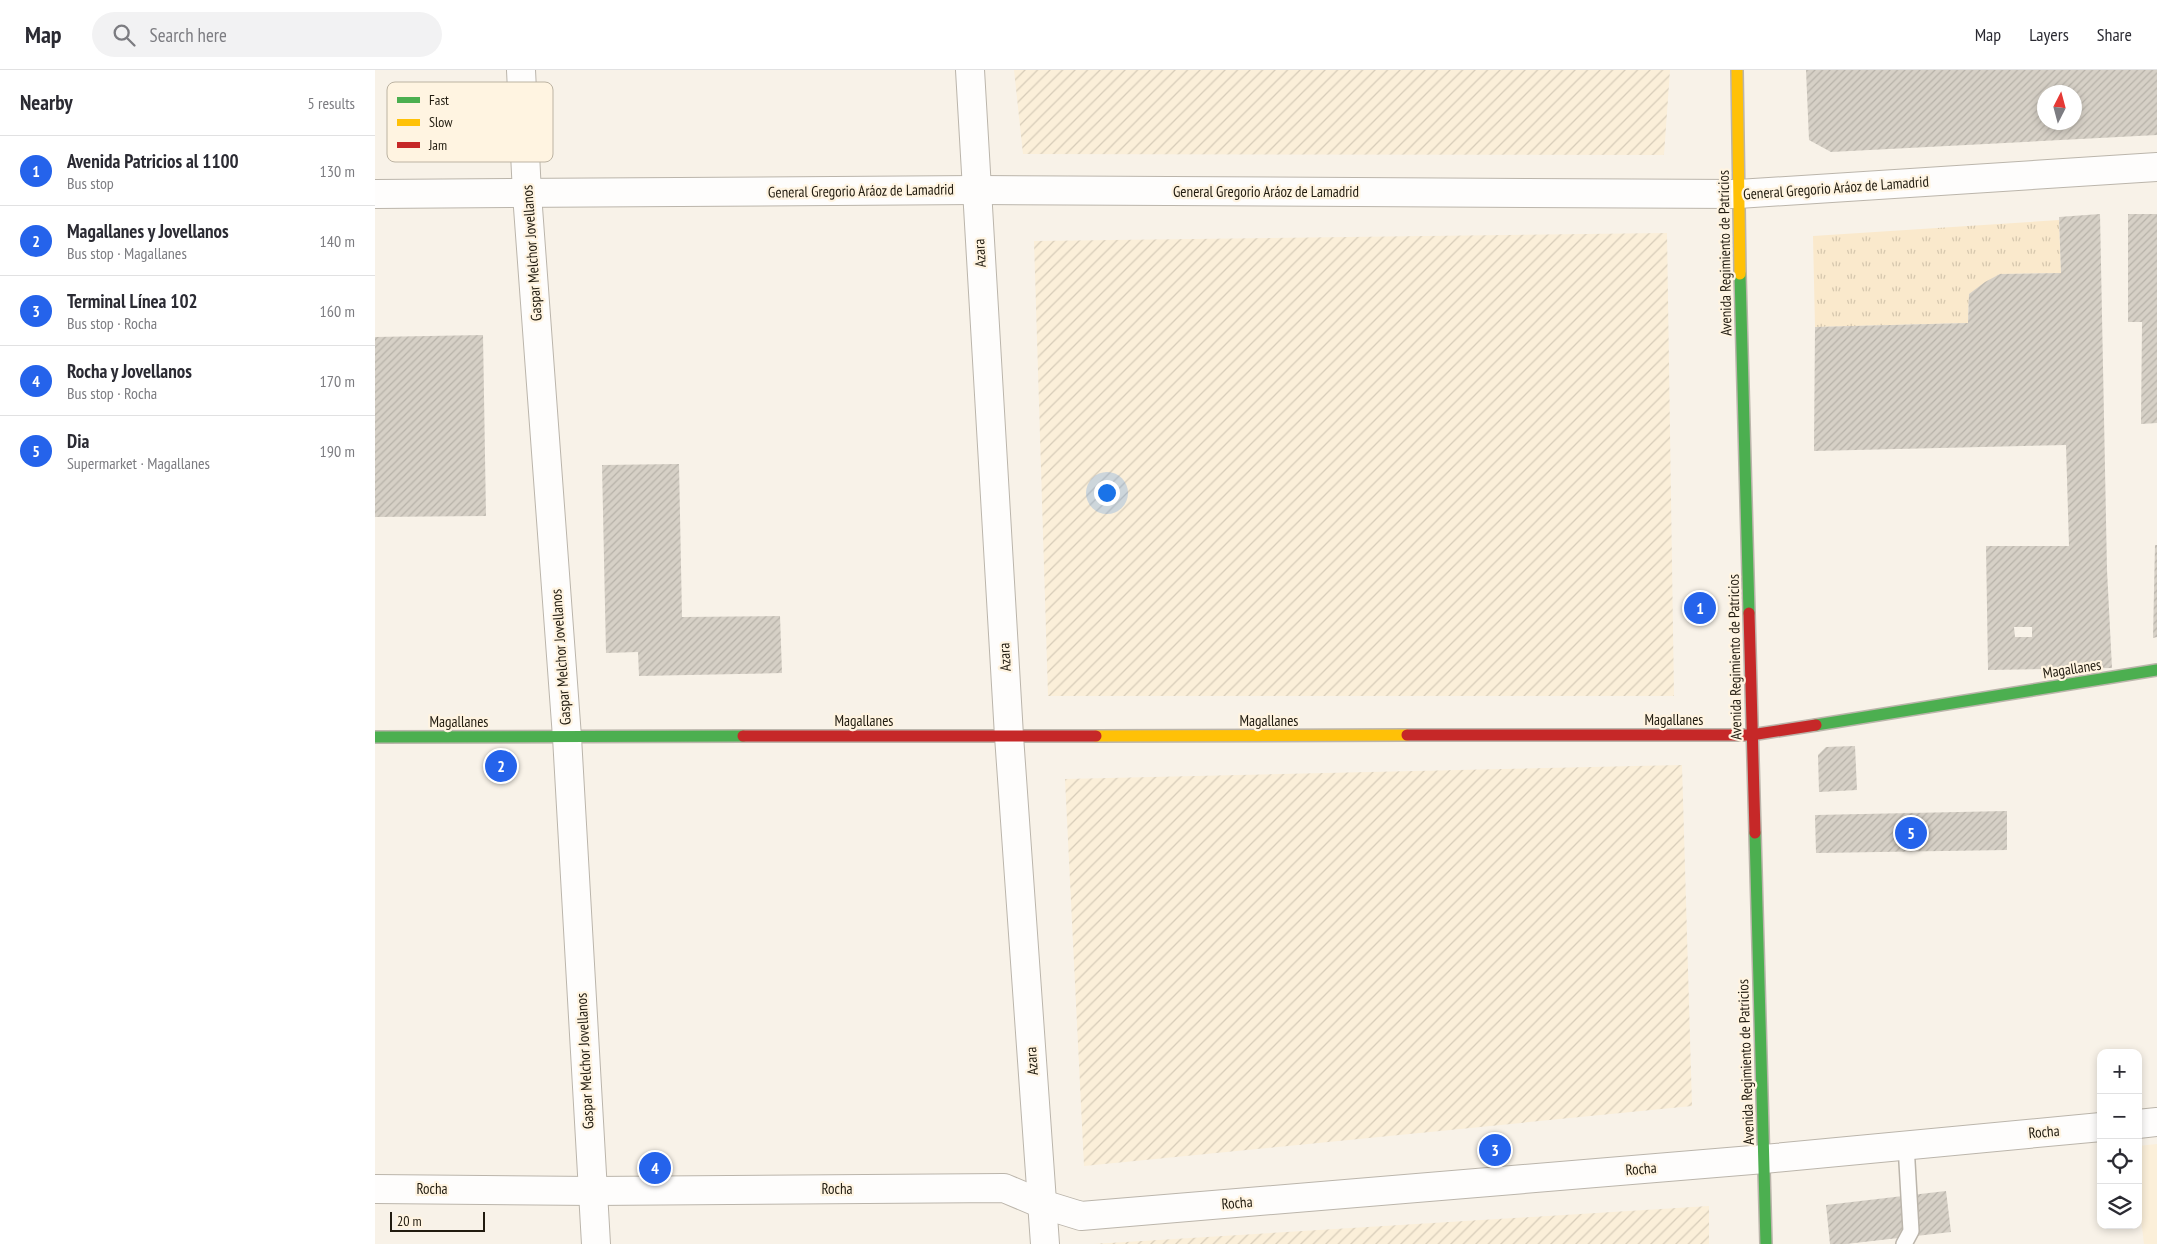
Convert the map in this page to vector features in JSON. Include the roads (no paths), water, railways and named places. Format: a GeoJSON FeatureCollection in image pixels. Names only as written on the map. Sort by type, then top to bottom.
{"type":"FeatureCollection","features":[{"type":"Feature","properties":{"kind":"street","name":"Azara"},"geometry":{"type":"LineString","coordinates":[[970,70],[1009,736],[1045,1244]]}},
{"type":"Feature","properties":{"kind":"street","name":"Avenida Regimiento de Patricios"},"geometry":{"type":"LineString","coordinates":[[1737,70],[1738,194],[1751,735],[1766,1244]]}},
{"type":"Feature","properties":{"kind":"street","name":"Gaspar Melchor Jovellanos"},"geometry":{"type":"LineString","coordinates":[[525,162],[567,737],[596,1244]]}},
{"type":"Feature","properties":{"kind":"street","name":"General Gregorio Aráoz de Lamadrid"},"geometry":{"type":"LineString","coordinates":[[375,194],[977,190],[1738,194],[2157,167]]}},
{"type":"Feature","properties":{"kind":"street","name":"Magallanes"},"geometry":{"type":"LineString","coordinates":[[375,737],[1751,735],[2157,670]]}},
{"type":"Feature","properties":{"kind":"street"},"geometry":{"type":"LineString","coordinates":[[2142,1124],[2157,1122]]}},
{"type":"Feature","properties":{"kind":"street","name":"Rocha"},"geometry":{"type":"LineString","coordinates":[[375,1189],[1003,1188],[1042,1204],[1081,1216],[1764,1159],[2097,1127]]}},
{"type":"Feature","properties":{"kind":"lane"},"geometry":{"type":"LineString","coordinates":[[1904,1244],[1911,1231],[1906,1145]]}},
{"type":"Feature","properties":{"kind":"place","name":"Avenida Patricios al 1100"},"geometry":{"type":"Point","coordinates":[1700,608]}},
{"type":"Feature","properties":{"kind":"place","name":"Magallanes y Jovellanos"},"geometry":{"type":"Point","coordinates":[501,766]}},
{"type":"Feature","properties":{"kind":"place","name":"Dia"},"geometry":{"type":"Point","coordinates":[1911,833]}},
{"type":"Feature","properties":{"kind":"place","name":"Terminal Línea 102"},"geometry":{"type":"Point","coordinates":[1495,1150]}},
{"type":"Feature","properties":{"kind":"place","name":"Rocha y Jovellanos"},"geometry":{"type":"Point","coordinates":[655,1168]}}]}
